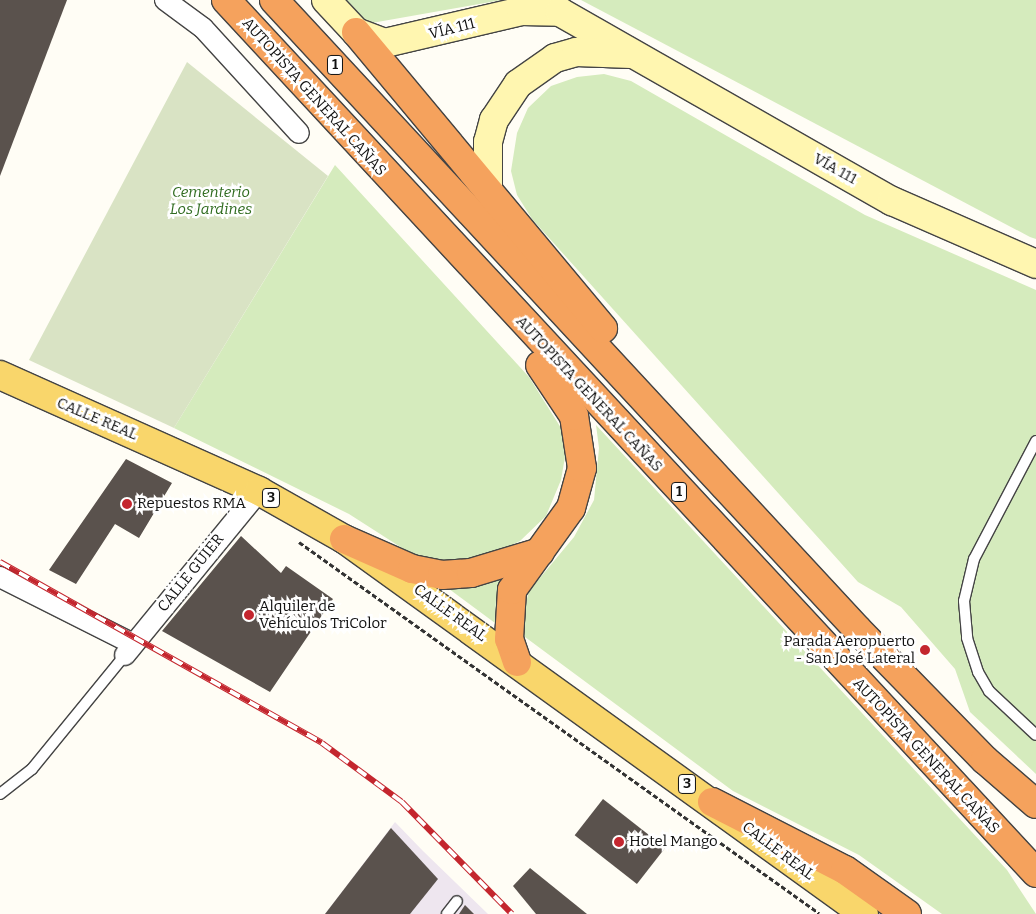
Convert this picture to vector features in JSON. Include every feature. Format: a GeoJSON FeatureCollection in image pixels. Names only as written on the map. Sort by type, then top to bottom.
{"type":"FeatureCollection","features":[{"type":"Feature","properties":{"kind":"highway","name":"AUTOPISTA GENERAL CAÑAS"},"geometry":{"type":"LineString","coordinates":[[226,0],[324,110],[1036,873]]}},
{"type":"Feature","properties":{"kind":"highway","name":"1"},"geometry":{"type":"LineString","coordinates":[[274,0],[759,521],[857,629],[985,760],[1036,804]]}},
{"type":"Feature","properties":{"kind":"highway"},"geometry":{"type":"LineString","coordinates":[[356,32],[488,186],[759,521]]}},
{"type":"Feature","properties":{"kind":"highway"},"geometry":{"type":"LineString","coordinates":[[324,110],[558,387],[574,416],[582,446],[578,488],[571,508],[541,551],[524,569],[510,598],[509,639],[517,662]]}},
{"type":"Feature","properties":{"kind":"highway"},"geometry":{"type":"LineString","coordinates":[[344,539],[412,569],[442,575],[471,573],[541,551]]}},
{"type":"Feature","properties":{"kind":"highway"},"geometry":{"type":"LineString","coordinates":[[712,802],[845,870],[907,914]]}},
{"type":"Feature","properties":{"kind":"main road","name":"VÍA 111"},"geometry":{"type":"LineString","coordinates":[[326,0],[356,32],[372,41],[396,43],[547,9],[582,21],[892,201],[1036,264]]}},
{"type":"Feature","properties":{"kind":"main road","name":"VÍA 111"},"geometry":{"type":"LineString","coordinates":[[488,186],[488,142],[494,120],[514,89],[535,69],[576,52],[620,51],[642,57]]}},
{"type":"Feature","properties":{"kind":"main road","name":"CALLE REAL"},"geometry":{"type":"LineString","coordinates":[[0,375],[259,491],[344,539],[712,802],[856,912]]}},
{"type":"Feature","properties":{"kind":"street"},"geometry":{"type":"LineString","coordinates":[[165,0],[203,28],[299,133]]}},
{"type":"Feature","properties":{"kind":"street","name":"CALLE GUIER"},"geometry":{"type":"LineString","coordinates":[[129,650],[259,491]]}},
{"type":"Feature","properties":{"kind":"street"},"geometry":{"type":"LineString","coordinates":[[0,577],[129,650]]}},
{"type":"Feature","properties":{"kind":"lane"},"geometry":{"type":"LineString","coordinates":[[1036,441],[974,559],[964,601],[967,638],[978,672],[995,698],[1036,735]]}},
{"type":"Feature","properties":{"kind":"lane"},"geometry":{"type":"LineString","coordinates":[[0,794],[32,769],[129,650]]}},
{"type":"Feature","properties":{"kind":"lane"},"geometry":{"type":"LineString","coordinates":[[447,914],[457,901]]}},
{"type":"Feature","properties":{"kind":"path"},"geometry":{"type":"LineString","coordinates":[[297,541],[819,913]]}},
{"type":"Feature","properties":{"kind":"shaded area"},"geometry":{"type":"Polygon","coordinates":[[[395,822],[423,851],[488,914],[325,914],[395,822]]]}},
{"type":"Feature","properties":{"kind":"green space"},"geometry":{"type":"Polygon","coordinates":[[[345,0],[502,0],[366,24],[345,0]]]}},
{"type":"Feature","properties":{"kind":"green space"},"geometry":{"type":"Polygon","coordinates":[[[581,0],[1036,0],[1036,239],[1030,237],[581,0]]]}},
{"type":"Feature","properties":{"kind":"green space","name":"Cementerio Los Jardines"},"geometry":{"type":"Polygon","coordinates":[[[187,62],[328,176],[174,428],[29,360],[187,62]]]}},
{"type":"Feature","properties":{"kind":"green space"},"geometry":{"type":"Polygon","coordinates":[[[604,74],[631,81],[865,215],[1036,290],[1036,774],[970,712],[955,669],[901,607],[858,582],[532,219],[517,195],[511,171],[517,133],[528,108],[551,86],[577,77],[604,74]]]}},
{"type":"Feature","properties":{"kind":"green space"},"geometry":{"type":"Polygon","coordinates":[[[335,165],[529,377],[561,428],[565,457],[561,480],[546,516],[520,541],[481,560],[449,563],[416,557],[349,514],[174,428],[335,165]]]}},
{"type":"Feature","properties":{"kind":"green space"},"geometry":{"type":"Polygon","coordinates":[[[596,425],[1007,870],[1036,914],[942,914],[859,855],[733,791],[525,637],[520,627],[529,591],[574,537],[594,500],[599,448],[596,425]]]}},
{"type":"Feature","properties":{"kind":"green space"},"geometry":{"type":"Polygon","coordinates":[[[506,577],[496,600],[495,623],[441,583],[506,577]]]}},
{"type":"Feature","properties":{"kind":"building"},"geometry":{"type":"Polygon","coordinates":[[[0,0],[67,0],[0,176],[0,0]]]}},
{"type":"Feature","properties":{"kind":"building","name":"Repuestos RMA"},"geometry":{"type":"Polygon","coordinates":[[[126,459],[172,483],[139,538],[115,524],[76,584],[49,570],[126,459]]]}},
{"type":"Feature","properties":{"kind":"building","name":"Alquiler de Vehículos TriColor"},"geometry":{"type":"Polygon","coordinates":[[[241,536],[281,573],[286,566],[333,599],[270,692],[162,631],[241,536]]]}},
{"type":"Feature","properties":{"kind":"building","name":"Hotel Mango"},"geometry":{"type":"Polygon","coordinates":[[[603,799],[665,848],[637,884],[575,835],[603,799]]]}},
{"type":"Feature","properties":{"kind":"building"},"geometry":{"type":"Polygon","coordinates":[[[391,828],[438,879],[410,914],[325,914],[391,828]]]}},
{"type":"Feature","properties":{"kind":"building"},"geometry":{"type":"Polygon","coordinates":[[[530,868],[587,914],[536,914],[513,886],[530,868]]]}},
{"type":"Feature","properties":{"kind":"building"},"geometry":{"type":"Polygon","coordinates":[[[465,905],[474,914],[459,914],[465,905]]]}},
{"type":"Feature","properties":{"kind":"railway"},"geometry":{"type":"LineString","coordinates":[[0,562],[322,743],[402,802],[512,914]]}},
{"type":"Feature","properties":{"kind":"place","name":"Repuestos RMA"},"geometry":{"type":"Point","coordinates":[127,504]}},
{"type":"Feature","properties":{"kind":"place","name":"Alquiler de Vehículos TriColor"},"geometry":{"type":"Point","coordinates":[249,615]}},
{"type":"Feature","properties":{"kind":"place","name":"Parada Aeropuerto - San José Lateral"},"geometry":{"type":"Point","coordinates":[925,650]}},
{"type":"Feature","properties":{"kind":"place","name":"Hotel Mango"},"geometry":{"type":"Point","coordinates":[619,842]}}]}
